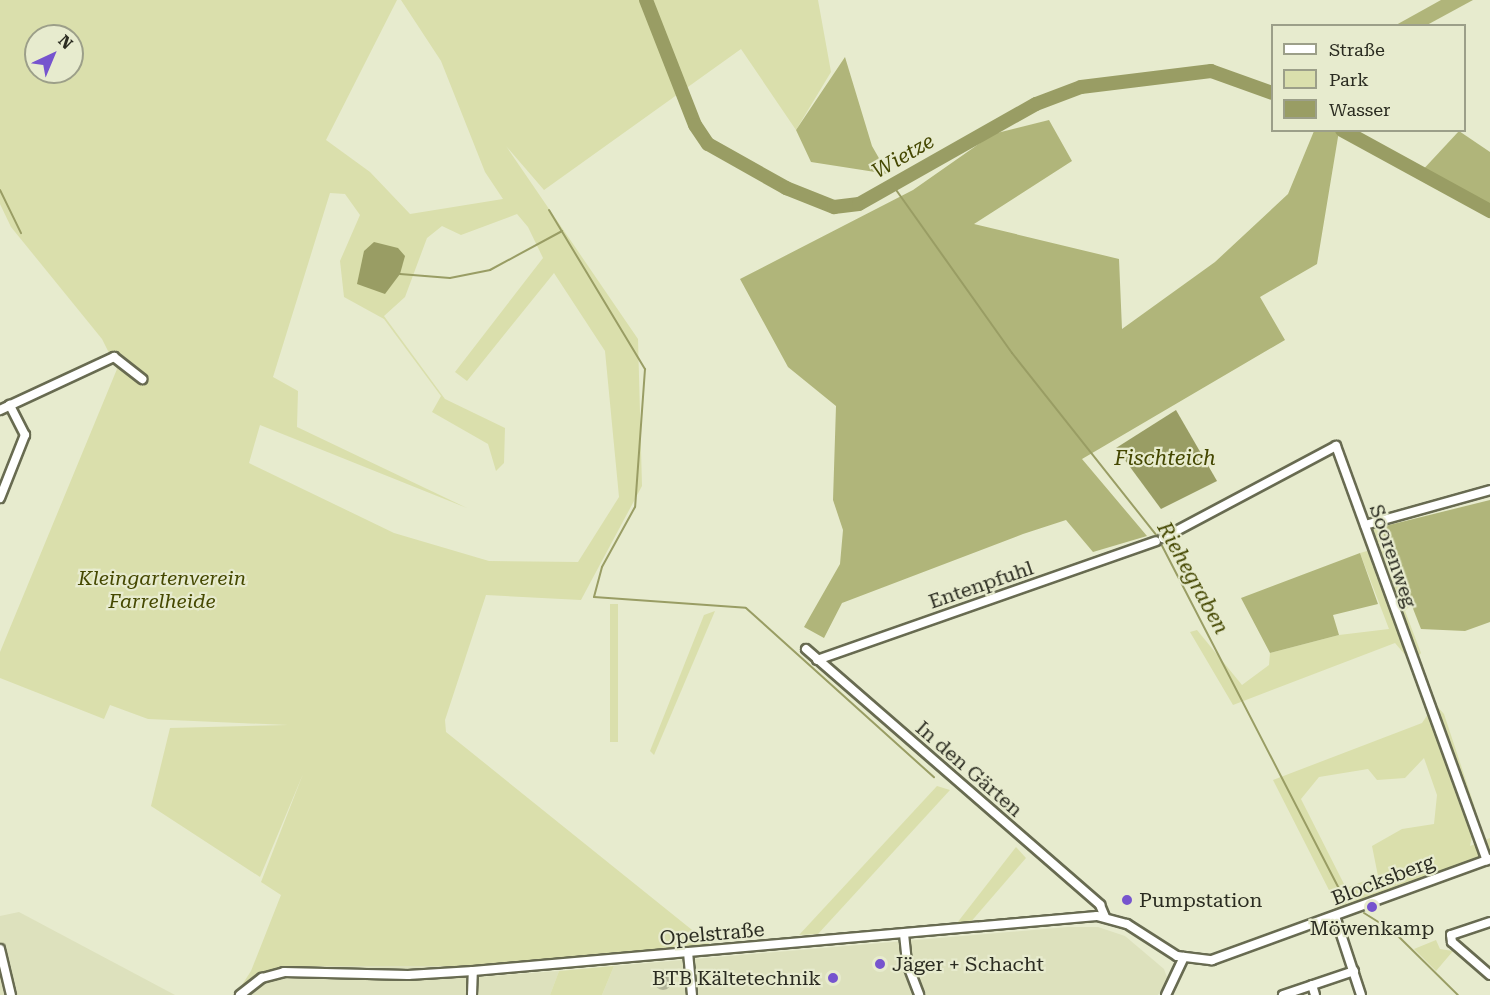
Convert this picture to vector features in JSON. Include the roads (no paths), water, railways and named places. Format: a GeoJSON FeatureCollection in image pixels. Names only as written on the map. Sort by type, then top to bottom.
{"type":"FeatureCollection","features":[{"type":"Feature","properties":{"kind":"street"},"geometry":{"type":"LineString","coordinates":[[0,410],[114,357],[142,379]]}},
{"type":"Feature","properties":{"kind":"street"},"geometry":{"type":"LineString","coordinates":[[0,498],[25,435],[10,405]]}},
{"type":"Feature","properties":{"kind":"street","name":"Soorenweg"},"geometry":{"type":"LineString","coordinates":[[1160,540],[1336,446],[1488,859]]}},
{"type":"Feature","properties":{"kind":"street"},"geometry":{"type":"LineString","coordinates":[[1365,525],[1490,490]]}},
{"type":"Feature","properties":{"kind":"street","name":"Entenpfuhl"},"geometry":{"type":"LineString","coordinates":[[817,660],[1160,540]]}},
{"type":"Feature","properties":{"kind":"street","name":"In den Gärten"},"geometry":{"type":"LineString","coordinates":[[806,649],[1087,893],[1105,917]]}},
{"type":"Feature","properties":{"kind":"street","name":"Blocksberg"},"geometry":{"type":"LineString","coordinates":[[1184,957],[1212,960],[1488,859]]}},
{"type":"Feature","properties":{"kind":"street"},"geometry":{"type":"LineString","coordinates":[[1335,916],[1361,995]]}},
{"type":"Feature","properties":{"kind":"street","name":"Opelstraße"},"geometry":{"type":"LineString","coordinates":[[240,995],[262,978],[284,972],[408,975],[473,971],[1105,917],[1127,924],[1184,957]]}},
{"type":"Feature","properties":{"kind":"street"},"geometry":{"type":"LineString","coordinates":[[1490,922],[1451,935],[1452,942],[1490,975]]}},
{"type":"Feature","properties":{"kind":"street"},"geometry":{"type":"LineString","coordinates":[[904,934],[907,963],[919,995]]}},
{"type":"Feature","properties":{"kind":"street"},"geometry":{"type":"LineString","coordinates":[[0,949],[11,995]]}},
{"type":"Feature","properties":{"kind":"street"},"geometry":{"type":"LineString","coordinates":[[688,952],[692,995]]}},
{"type":"Feature","properties":{"kind":"street"},"geometry":{"type":"LineString","coordinates":[[1166,995],[1184,957]]}},
{"type":"Feature","properties":{"kind":"street"},"geometry":{"type":"LineString","coordinates":[[472,995],[473,971]]}},
{"type":"Feature","properties":{"kind":"street"},"geometry":{"type":"LineString","coordinates":[[1283,995],[1354,971]]}},
{"type":"Feature","properties":{"kind":"street"},"geometry":{"type":"LineString","coordinates":[[1312,985],[1315,995]]}},
{"type":"Feature","properties":{"kind":"water"},"geometry":{"type":"Polygon","coordinates":[[[374,242],[398,248],[405,256],[400,274],[385,294],[357,284],[364,251],[374,242]]]}},
{"type":"Feature","properties":{"kind":"water","name":"Fischteich"},"geometry":{"type":"Polygon","coordinates":[[[1176,410],[1217,481],[1161,509],[1116,448],[1176,410]]]}},
{"type":"Feature","properties":{"kind":"waterway","name":"Wietze"},"geometry":{"type":"LineString","coordinates":[[646,0],[695,125],[708,144],[786,188],[834,207],[859,204],[1036,104],[1081,87],[1211,71],[1271,93]]}},
{"type":"Feature","properties":{"kind":"waterway","name":"Wietze"},"geometry":{"type":"LineString","coordinates":[[1346,132],[1490,211]]}},
{"type":"Feature","properties":{"kind":"waterway","name":"Riehegraben"},"geometry":{"type":"LineString","coordinates":[[894,187],[1012,353],[1157,536],[1341,893]]}},
{"type":"Feature","properties":{"kind":"waterway"},"geometry":{"type":"LineString","coordinates":[[0,190],[21,233]]}},
{"type":"Feature","properties":{"kind":"waterway"},"geometry":{"type":"LineString","coordinates":[[549,210],[645,369],[635,507],[602,567],[594,597],[746,608],[934,777]]}},
{"type":"Feature","properties":{"kind":"waterway"},"geometry":{"type":"LineString","coordinates":[[400,274],[450,278],[490,270],[562,231]]}},
{"type":"Feature","properties":{"kind":"waterway","name":"Riehegraben"},"geometry":{"type":"LineString","coordinates":[[1364,913],[1393,931],[1458,995]]}},
{"type":"Feature","properties":{"kind":"place","name":"Pumpstation"},"geometry":{"type":"Point","coordinates":[1127,900]}},
{"type":"Feature","properties":{"kind":"place","name":"Möwenkamp"},"geometry":{"type":"Point","coordinates":[1372,907]}},
{"type":"Feature","properties":{"kind":"place","name":"Jäger + Schacht"},"geometry":{"type":"Point","coordinates":[880,964]}},
{"type":"Feature","properties":{"kind":"place","name":"BTB Kältetechnik"},"geometry":{"type":"Point","coordinates":[833,978]}},
{"type":"Feature","properties":{"kind":"park label","name":"Kleingartenverein Farrelheide"},"geometry":{"type":"Point","coordinates":[162,590]}}]}
